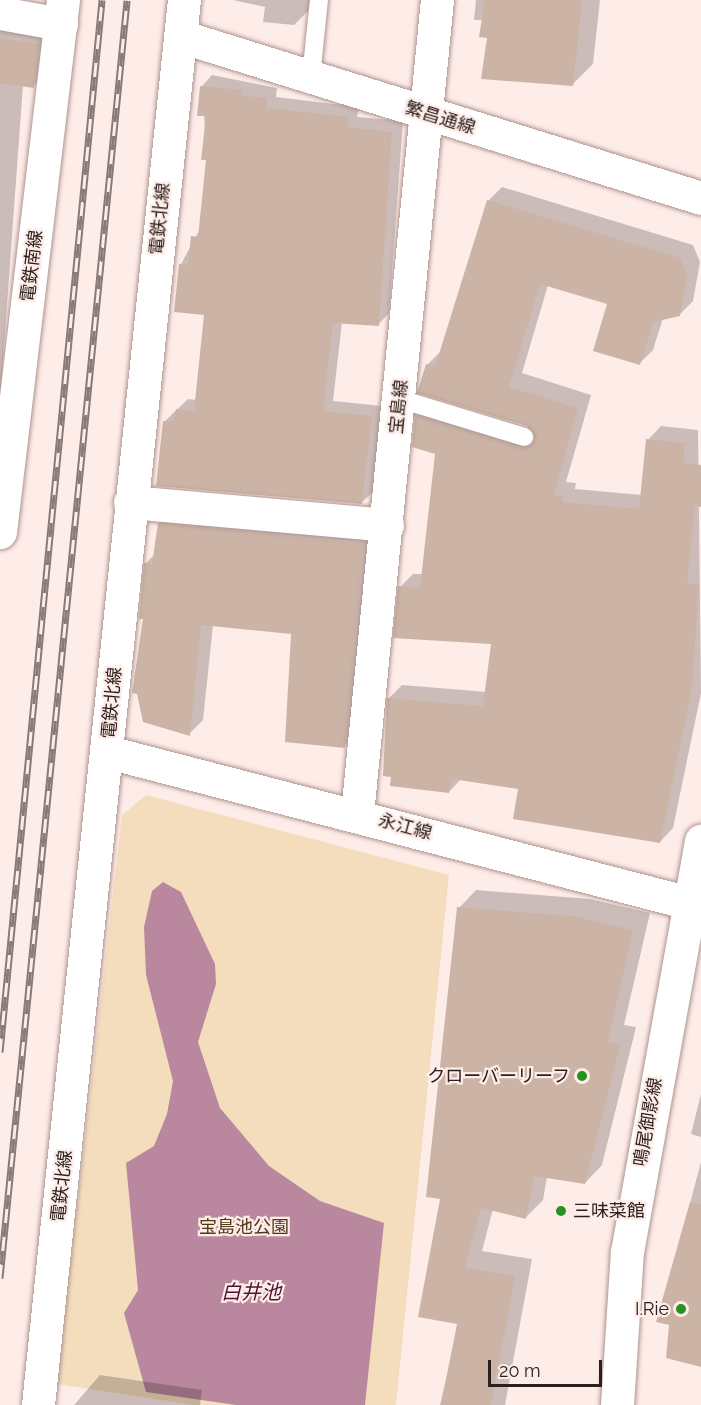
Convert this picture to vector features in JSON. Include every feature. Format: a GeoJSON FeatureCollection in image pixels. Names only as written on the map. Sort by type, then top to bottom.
{"type":"FeatureCollection","features":[{"type":"Feature","properties":{"kind":"street","name":"電鉄北線"},"geometry":{"type":"LineString","coordinates":[[38,1405],[108,752],[130,502],[184,0]]}},
{"type":"Feature","properties":{"kind":"street","name":"宝島線"},"geometry":{"type":"LineString","coordinates":[[357,814],[429,115],[437,0]]}},
{"type":"Feature","properties":{"kind":"street"},"geometry":{"type":"LineString","coordinates":[[0,12],[62,12]]}},
{"type":"Feature","properties":{"kind":"street","name":"電鉄南線"},"geometry":{"type":"LineString","coordinates":[[0,532],[62,12]]}},
{"type":"Feature","properties":{"kind":"street","name":"繁昌通線"},"geometry":{"type":"LineString","coordinates":[[180,36],[701,198]]}},
{"type":"Feature","properties":{"kind":"street"},"geometry":{"type":"LineString","coordinates":[[130,502],[387,525]]}},
{"type":"Feature","properties":{"kind":"street","name":"永江線"},"geometry":{"type":"LineString","coordinates":[[108,752],[357,814],[694,905]]}},
{"type":"Feature","properties":{"kind":"street","name":"鳴尾御影線"},"geometry":{"type":"LineString","coordinates":[[616,1405],[627,1252],[694,905],[701,841]]}},
{"type":"Feature","properties":{"kind":"lane"},"geometry":{"type":"LineString","coordinates":[[311,77],[320,0]]}},
{"type":"Feature","properties":{"kind":"lane"},"geometry":{"type":"LineString","coordinates":[[400,399],[524,438]]}},
{"type":"Feature","properties":{"kind":"green space","name":"宝島池公園"},"geometry":{"type":"Polygon","coordinates":[[[146,795],[449,875],[396,1405],[194,1405],[57,1384],[122,815],[146,795]]]}},
{"type":"Feature","properties":{"kind":"water","name":"白井池"},"geometry":{"type":"Polygon","coordinates":[[[163,882],[181,892],[215,964],[216,984],[198,1042],[220,1108],[269,1166],[320,1201],[384,1223],[365,1405],[236,1405],[146,1392],[124,1313],[138,1290],[126,1163],[154,1146],[167,1114],[173,1081],[146,975],[144,927],[152,891],[163,882]]]}},
{"type":"Feature","properties":{"kind":"building"},"geometry":{"type":"Polygon","coordinates":[[[485,0],[582,0],[573,86],[481,79],[487,38],[479,37],[485,0]]]}},
{"type":"Feature","properties":{"kind":"building"},"geometry":{"type":"Polygon","coordinates":[[[0,38],[39,44],[34,88],[0,83],[0,38]]]}},
{"type":"Feature","properties":{"kind":"building"},"geometry":{"type":"Polygon","coordinates":[[[200,86],[243,90],[242,96],[267,98],[266,108],[349,117],[347,127],[392,132],[379,326],[333,323],[323,411],[372,416],[362,504],[156,486],[163,421],[174,421],[176,409],[194,411],[204,315],[174,312],[179,264],[188,265],[191,236],[198,237],[206,160],[201,160],[206,116],[197,116],[200,86]]]}},
{"type":"Feature","properties":{"kind":"building"},"geometry":{"type":"Polygon","coordinates":[[[487,200],[680,258],[687,277],[680,316],[653,322],[640,365],[593,351],[607,304],[540,284],[509,387],[578,408],[554,495],[563,496],[562,502],[639,509],[646,439],[685,443],[683,463],[701,465],[701,507],[695,506],[687,583],[699,584],[692,688],[660,843],[513,819],[518,789],[452,779],[449,793],[390,786],[391,777],[383,776],[387,698],[483,706],[491,644],[393,638],[398,586],[420,588],[435,454],[412,447],[415,415],[521,448],[535,440],[527,426],[417,393],[426,364],[435,367],[487,200]]]}},
{"type":"Feature","properties":{"kind":"building"},"geometry":{"type":"Polygon","coordinates":[[[158,523],[363,544],[345,748],[285,742],[291,634],[201,625],[190,736],[143,722],[137,694],[132,693],[143,619],[139,619],[144,563],[152,564],[158,523]]]}},
{"type":"Feature","properties":{"kind":"building"},"geometry":{"type":"Polygon","coordinates":[[[457,907],[572,916],[633,930],[608,1042],[620,1045],[585,1184],[534,1176],[526,1219],[481,1208],[465,1268],[515,1276],[491,1405],[441,1405],[457,1324],[418,1317],[440,1199],[426,1197],[457,907]]]}},
{"type":"Feature","properties":{"kind":"building"},"geometry":{"type":"Polygon","coordinates":[[[690,1202],[701,1204],[701,1367],[666,1358],[669,1325],[656,1322],[690,1202]]]}},
{"type":"Feature","properties":{"kind":"railway"},"geometry":{"type":"LineString","coordinates":[[0,1052],[102,0]]}},
{"type":"Feature","properties":{"kind":"railway"},"geometry":{"type":"LineString","coordinates":[[0,1278],[127,0]]}},
{"type":"Feature","properties":{"kind":"place","name":"クローバーリーフ"},"geometry":{"type":"Point","coordinates":[582,1076]}},
{"type":"Feature","properties":{"kind":"place","name":"三味菜館"},"geometry":{"type":"Point","coordinates":[561,1211]}},
{"type":"Feature","properties":{"kind":"place","name":"I.Rie"},"geometry":{"type":"Point","coordinates":[681,1309]}}]}
